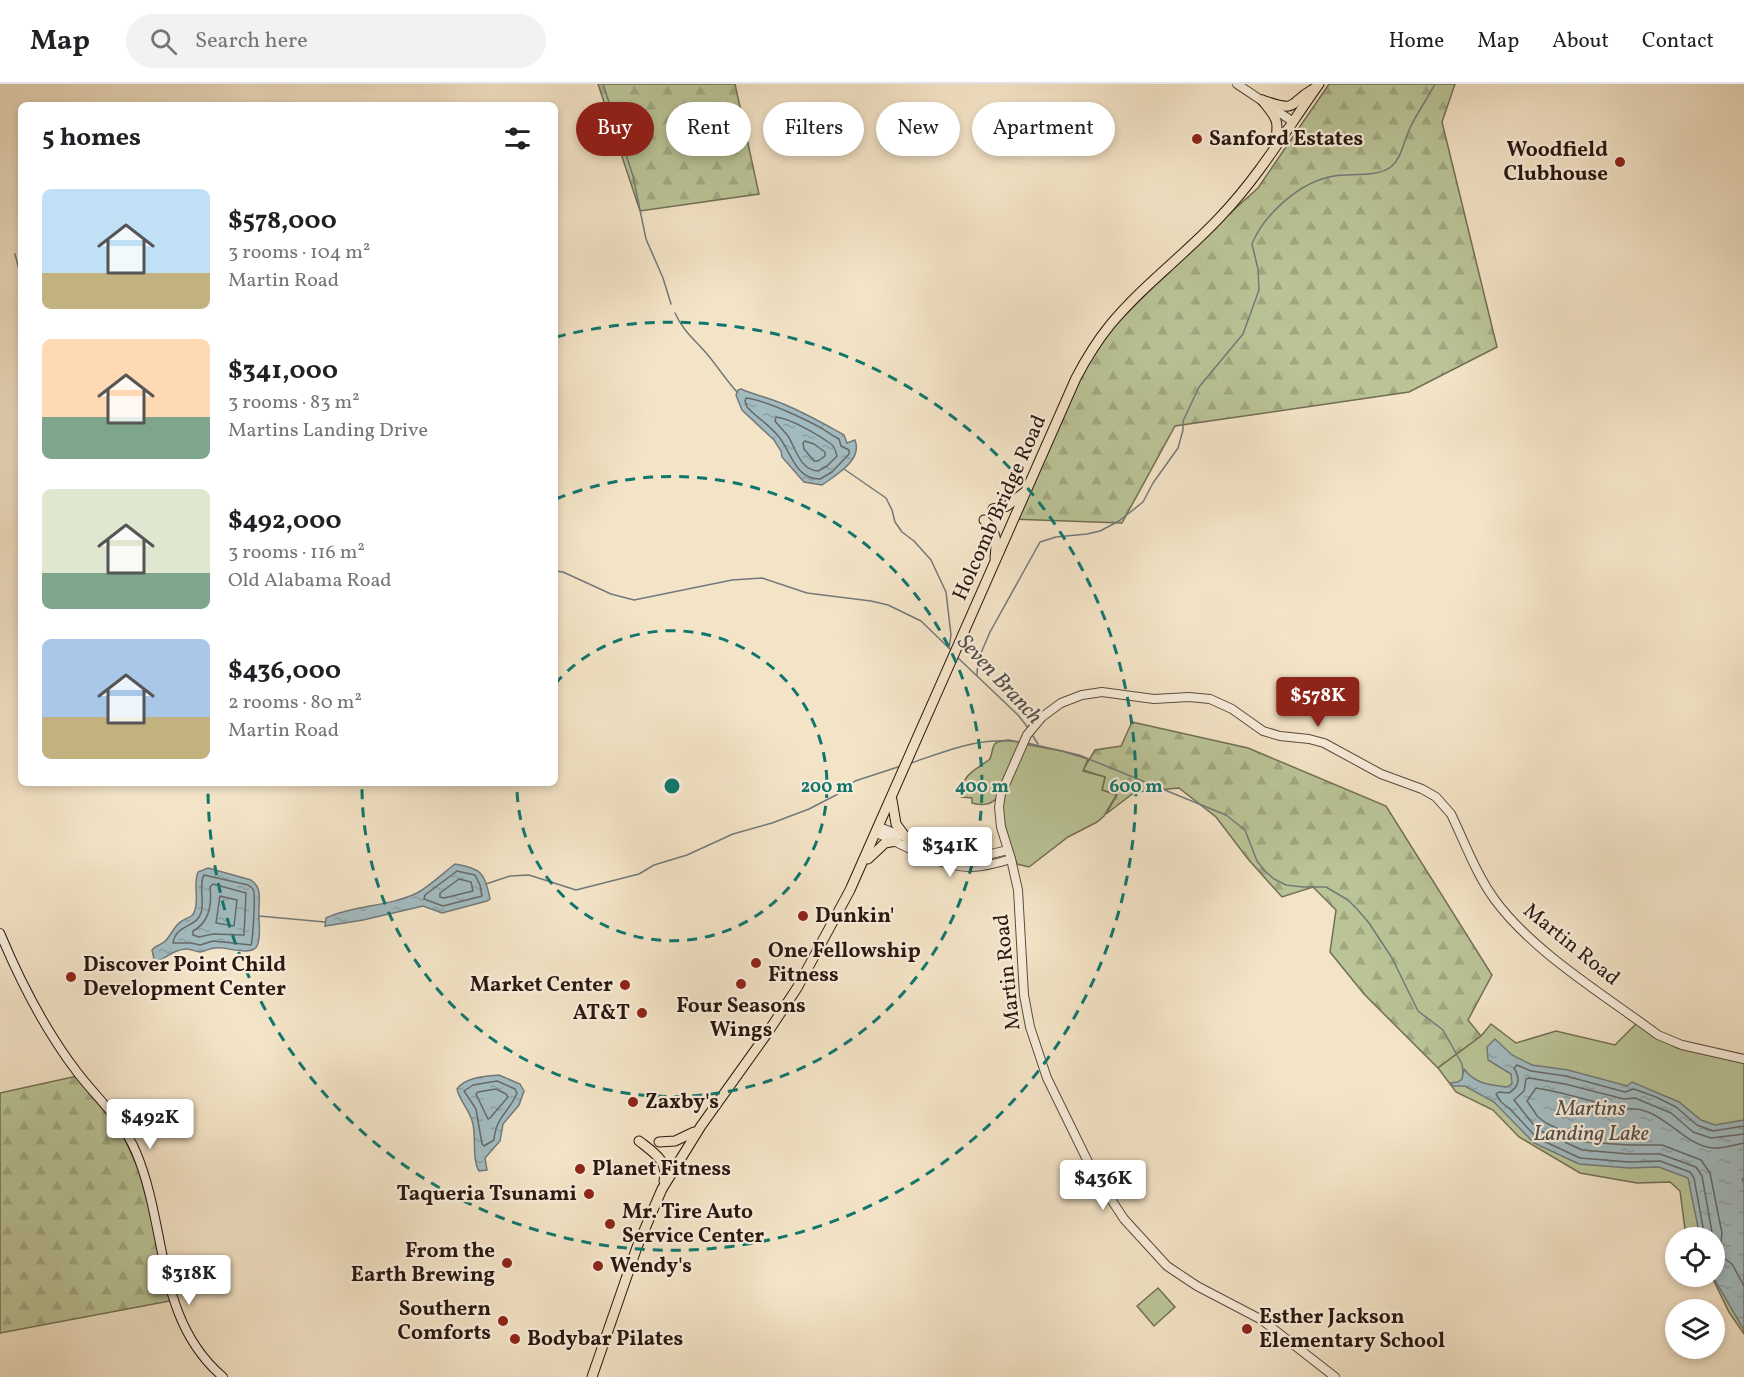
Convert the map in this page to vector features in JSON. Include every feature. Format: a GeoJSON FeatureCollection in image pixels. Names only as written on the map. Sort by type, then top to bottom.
{"type":"FeatureCollection","features":[{"type":"Feature","properties":{"kind":"main road"},"geometry":{"type":"LineString","coordinates":[[1262,100],[1287,107],[1295,104],[1304,94],[1318,86]]}},
{"type":"Feature","properties":{"kind":"main road","name":"Holcomb Bridge Road"},"geometry":{"type":"LineString","coordinates":[[592,1377],[637,1247],[662,1189],[701,1126],[797,988],[829,932],[862,865],[1076,378],[1099,340],[1125,309],[1221,216],[1254,178],[1318,86]]}},
{"type":"Feature","properties":{"kind":"main road"},"geometry":{"type":"LineString","coordinates":[[1262,100],[1278,122],[1273,149]]}},
{"type":"Feature","properties":{"kind":"main road"},"geometry":{"type":"LineString","coordinates":[[993,509],[1008,505],[1028,489]]}},
{"type":"Feature","properties":{"kind":"main road"},"geometry":{"type":"LineString","coordinates":[[984,519],[990,525],[997,540],[993,568]]}},
{"type":"Feature","properties":{"kind":"main road"},"geometry":{"type":"LineString","coordinates":[[891,799],[896,824],[907,838]]}},
{"type":"Feature","properties":{"kind":"main road"},"geometry":{"type":"LineString","coordinates":[[862,865],[882,845],[896,841]]}},
{"type":"Feature","properties":{"kind":"main road"},"geometry":{"type":"LineString","coordinates":[[0,933],[22,980],[60,1047],[76,1071],[115,1117],[135,1149],[148,1186],[178,1315],[191,1341],[223,1377]]}},
{"type":"Feature","properties":{"kind":"main road"},"geometry":{"type":"LineString","coordinates":[[659,1142],[681,1139],[701,1126]]}},
{"type":"Feature","properties":{"kind":"main road"},"geometry":{"type":"LineString","coordinates":[[639,1141],[659,1156],[666,1174],[662,1189]]}},
{"type":"Feature","properties":{"kind":"street"},"geometry":{"type":"LineString","coordinates":[[1237,84],[1292,121]]}},
{"type":"Feature","properties":{"kind":"street","name":"Martin Road"},"geometry":{"type":"LineString","coordinates":[[1335,1377],[1262,1320],[1197,1286],[1167,1266],[1124,1219],[1103,1189],[1051,1088],[1034,1044],[1024,995],[1018,890],[999,817],[1001,794],[1027,735],[1051,709],[1082,695],[1102,692],[1154,699],[1189,697],[1210,699],[1232,709],[1263,730],[1280,736],[1324,742],[1380,774],[1422,789],[1436,797],[1451,814],[1482,879],[1494,898],[1513,922],[1535,942],[1664,1038],[1682,1045],[1744,1059]]}},
{"type":"Feature","properties":{"kind":"street"},"geometry":{"type":"LineString","coordinates":[[878,830],[966,858],[978,858],[1008,850]]}},
{"type":"Feature","properties":{"kind":"street"},"geometry":{"type":"LineString","coordinates":[[878,830],[937,860],[957,866],[982,866],[1011,859]]}},
{"type":"Feature","properties":{"kind":"green space"},"geometry":{"type":"Polygon","coordinates":[[[598,84],[735,84],[739,102],[666,102],[666,156],[751,156],[759,194],[640,211],[622,156],[654,156],[654,102],[604,102],[598,84]]]}},
{"type":"Feature","properties":{"kind":"green space"},"geometry":{"type":"Polygon","coordinates":[[[1329,84],[1455,84],[1442,122],[1497,347],[1409,392],[1175,426],[1122,523],[1011,519],[1102,330],[1170,272],[1169,268],[1258,188],[1329,84]]]}},
{"type":"Feature","properties":{"kind":"green space"},"geometry":{"type":"Polygon","coordinates":[[[1132,722],[1248,748],[1386,806],[1492,975],[1468,1020],[1481,1036],[1438,1068],[1364,994],[1330,952],[1336,910],[1313,887],[1282,897],[1248,859],[1216,817],[1179,788],[1135,792],[1106,814],[1117,795],[1102,790],[1105,777],[1083,770],[1095,750],[1121,746],[1132,722]]]}},
{"type":"Feature","properties":{"kind":"green space"},"geometry":{"type":"Polygon","coordinates":[[[1009,740],[1023,743],[998,797],[993,802],[983,805],[972,803],[972,798],[961,797],[966,778],[990,759],[996,743],[1009,740]]]}},
{"type":"Feature","properties":{"kind":"green space"},"geometry":{"type":"Polygon","coordinates":[[[1024,744],[1062,751],[1088,759],[1083,771],[1105,777],[1102,790],[1116,795],[1104,816],[1097,822],[1068,837],[1029,867],[1017,864],[1002,808],[1002,800],[1024,744]]]}},
{"type":"Feature","properties":{"kind":"green space"},"geometry":{"type":"Polygon","coordinates":[[[1638,1022],[1653,1035],[1677,1048],[1744,1063],[1744,1334],[1729,1312],[1725,1299],[1723,1299],[1717,1287],[1725,1287],[1725,1227],[1685,1227],[1680,1191],[1670,1182],[1637,1183],[1580,1173],[1519,1137],[1493,1110],[1456,1092],[1438,1068],[1481,1036],[1491,1024],[1516,1043],[1556,1031],[1615,1045],[1638,1022]]]}},
{"type":"Feature","properties":{"kind":"green space"},"geometry":{"type":"Polygon","coordinates":[[[77,1076],[119,1126],[139,1171],[155,1229],[170,1301],[0,1333],[0,1093],[77,1076]]]}},
{"type":"Feature","properties":{"kind":"green space"},"geometry":{"type":"Polygon","coordinates":[[[1158,1288],[1175,1307],[1154,1326],[1137,1306],[1158,1288]]]}},
{"type":"Feature","properties":{"kind":"water"},"geometry":{"type":"Polygon","coordinates":[[[741,389],[784,404],[811,417],[844,435],[847,443],[855,440],[855,454],[852,460],[841,472],[822,485],[804,482],[782,457],[774,440],[742,410],[736,395],[741,389]]]}},
{"type":"Feature","properties":{"kind":"water"},"geometry":{"type":"Polygon","coordinates":[[[455,864],[480,873],[486,883],[490,899],[442,913],[423,906],[325,926],[326,918],[337,914],[406,898],[417,893],[455,864]]]}},
{"type":"Feature","properties":{"kind":"water"},"geometry":{"type":"Polygon","coordinates":[[[208,868],[251,880],[257,886],[260,933],[257,946],[247,951],[212,948],[200,952],[183,949],[157,962],[152,950],[166,940],[179,923],[193,915],[196,905],[198,872],[208,868]]]}},
{"type":"Feature","properties":{"kind":"water","name":"Martins Landing Lake"},"geometry":{"type":"Polygon","coordinates":[[[1495,1039],[1512,1055],[1532,1065],[1568,1070],[1627,1086],[1632,1082],[1679,1102],[1701,1120],[1715,1125],[1744,1120],[1744,1178],[1742,1179],[1744,1183],[1744,1330],[1719,1287],[1725,1287],[1725,1227],[1698,1227],[1688,1178],[1659,1167],[1629,1168],[1579,1164],[1534,1143],[1494,1102],[1465,1086],[1453,1086],[1450,1083],[1462,1079],[1464,1069],[1473,1078],[1483,1083],[1507,1087],[1512,1084],[1511,1074],[1488,1060],[1487,1047],[1495,1039]]]}},
{"type":"Feature","properties":{"kind":"water"},"geometry":{"type":"Polygon","coordinates":[[[499,1075],[520,1084],[524,1091],[519,1105],[503,1124],[500,1141],[485,1158],[487,1170],[479,1171],[473,1124],[457,1089],[470,1080],[499,1075]]]}},
{"type":"Feature","properties":{"kind":"waterway"},"geometry":{"type":"LineString","coordinates":[[603,84],[633,176],[646,239],[663,278],[671,304]]}},
{"type":"Feature","properties":{"kind":"waterway"},"geometry":{"type":"LineString","coordinates":[[977,675],[978,660],[990,632],[1040,542],[1056,537],[1100,531],[1119,521],[1143,502],[1153,483],[1178,448],[1183,421],[1199,387],[1243,334],[1259,290],[1258,269],[1252,244],[1265,221],[1285,201],[1321,179],[1379,172],[1392,166],[1401,153],[1413,122],[1435,84]]}},
{"type":"Feature","properties":{"kind":"waterway","name":"Seven Branch"},"geometry":{"type":"LineString","coordinates":[[15,254],[18,266]]}},
{"type":"Feature","properties":{"kind":"waterway"},"geometry":{"type":"LineString","coordinates":[[675,313],[685,330],[737,392]]}},
{"type":"Feature","properties":{"kind":"waterway"},"geometry":{"type":"LineString","coordinates":[[844,469],[886,498],[895,522],[902,532],[914,541],[931,560],[946,592],[951,635],[949,648]]}},
{"type":"Feature","properties":{"kind":"waterway","name":"Seven Branch"},"geometry":{"type":"LineString","coordinates":[[558,571],[611,594],[634,600],[732,580],[762,578],[807,593],[888,605],[921,621],[951,650]]}},
{"type":"Feature","properties":{"kind":"waterway","name":"Seven Branch"},"geometry":{"type":"LineString","coordinates":[[956,656],[1018,715],[1029,729]]}},
{"type":"Feature","properties":{"kind":"waterway","name":"Seven Branch"},"geometry":{"type":"LineString","coordinates":[[1031,733],[1038,744]]}},
{"type":"Feature","properties":{"kind":"waterway"},"geometry":{"type":"LineString","coordinates":[[911,763],[978,743],[1020,742]]}},
{"type":"Feature","properties":{"kind":"waterway","name":"Seven Branch"},"geometry":{"type":"LineString","coordinates":[[1027,743],[1079,755],[1226,815],[1245,830],[1257,861],[1274,879],[1286,885],[1326,887],[1348,900],[1369,923],[1392,958],[1418,1011],[1443,1030],[1462,1064],[1463,1073]]}},
{"type":"Feature","properties":{"kind":"waterway"},"geometry":{"type":"LineString","coordinates":[[486,884],[510,876],[529,875],[576,890],[639,874],[654,865],[687,855],[733,834],[809,809],[838,794],[855,781],[901,766]]}},
{"type":"Feature","properties":{"kind":"waterway"},"geometry":{"type":"LineString","coordinates":[[259,916],[325,922]]}},
{"type":"Feature","properties":{"kind":"place","name":"Sanford Estates"},"geometry":{"type":"Point","coordinates":[1197,139]}},
{"type":"Feature","properties":{"kind":"place","name":"Woodfield Clubhouse"},"geometry":{"type":"Point","coordinates":[1620,162]}},
{"type":"Feature","properties":{"kind":"place","name":"Dunkin'"},"geometry":{"type":"Point","coordinates":[803,916]}},
{"type":"Feature","properties":{"kind":"place","name":"One Fellowship Fitness"},"geometry":{"type":"Point","coordinates":[756,963]}},
{"type":"Feature","properties":{"kind":"place","name":"Discover Point Child Development Center"},"geometry":{"type":"Point","coordinates":[71,977]}},
{"type":"Feature","properties":{"kind":"place","name":"Four Seasons Wings"},"geometry":{"type":"Point","coordinates":[741,984]}},
{"type":"Feature","properties":{"kind":"place","name":"Market Center"},"geometry":{"type":"Point","coordinates":[625,985]}},
{"type":"Feature","properties":{"kind":"place","name":"AT&T"},"geometry":{"type":"Point","coordinates":[642,1013]}},
{"type":"Feature","properties":{"kind":"place","name":"Zaxby's"},"geometry":{"type":"Point","coordinates":[633,1102]}},
{"type":"Feature","properties":{"kind":"place","name":"Planet Fitness"},"geometry":{"type":"Point","coordinates":[580,1169]}},
{"type":"Feature","properties":{"kind":"place","name":"Taqueria Tsunami"},"geometry":{"type":"Point","coordinates":[589,1194]}},
{"type":"Feature","properties":{"kind":"place","name":"Mr. Tire Auto Service Center"},"geometry":{"type":"Point","coordinates":[610,1224]}},
{"type":"Feature","properties":{"kind":"place","name":"From the Earth Brewing"},"geometry":{"type":"Point","coordinates":[507,1263]}},
{"type":"Feature","properties":{"kind":"place","name":"Wendy's"},"geometry":{"type":"Point","coordinates":[598,1266]}},
{"type":"Feature","properties":{"kind":"place","name":"Southern Comforts"},"geometry":{"type":"Point","coordinates":[503,1321]}},
{"type":"Feature","properties":{"kind":"place","name":"Esther Jackson Elementary School"},"geometry":{"type":"Point","coordinates":[1247,1329]}},
{"type":"Feature","properties":{"kind":"place","name":"Bodybar Pilates"},"geometry":{"type":"Point","coordinates":[515,1339]}}]}
